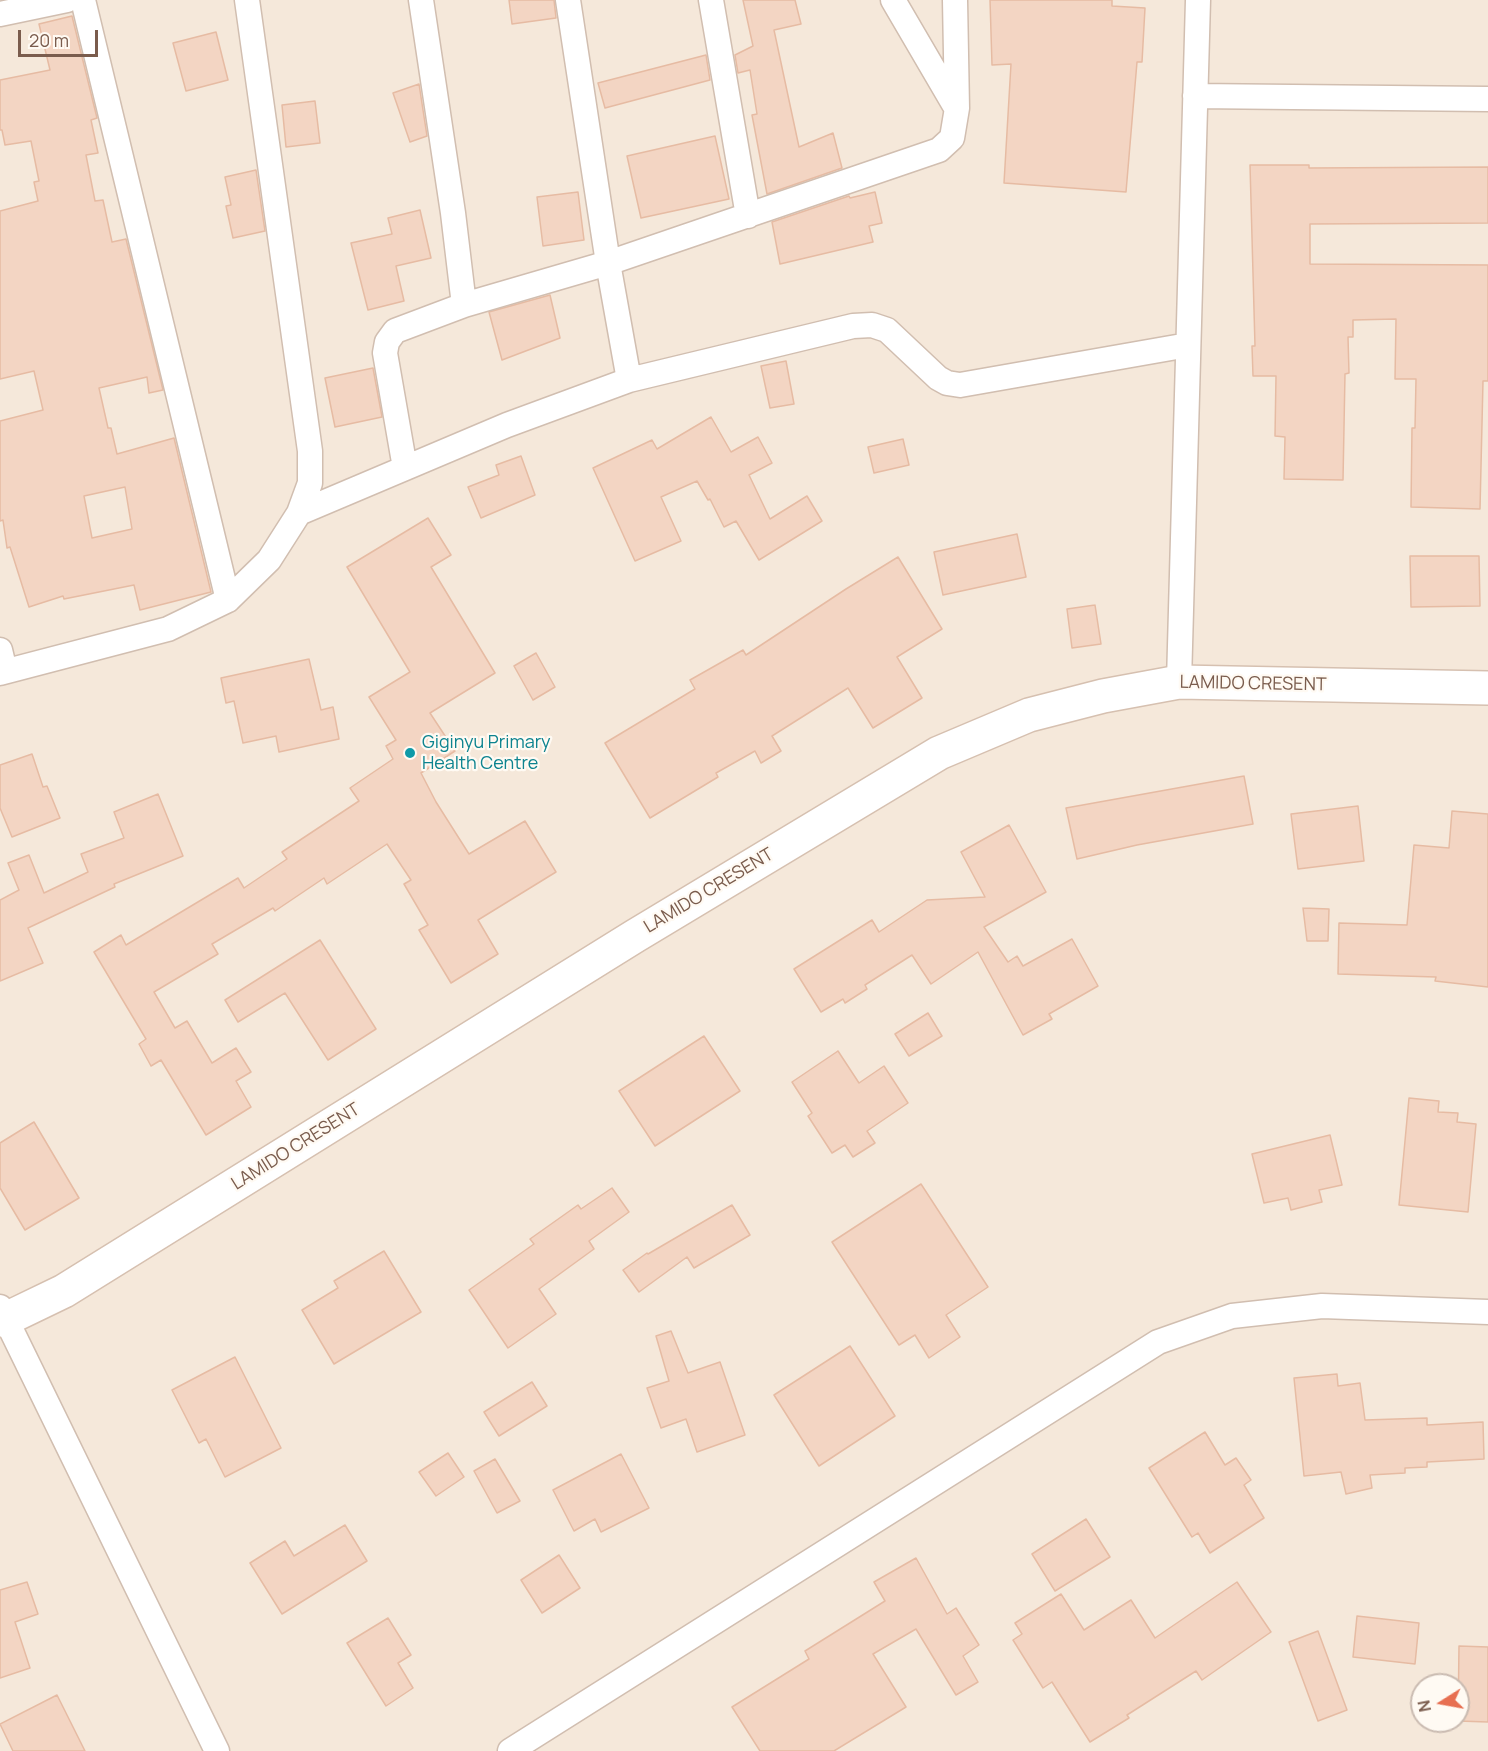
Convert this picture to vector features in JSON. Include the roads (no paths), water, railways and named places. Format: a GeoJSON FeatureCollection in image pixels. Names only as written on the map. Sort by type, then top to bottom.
{"type":"FeatureCollection","features":[{"type":"Feature","properties":{"kind":"street"},"geometry":{"type":"LineString","coordinates":[[0,14],[67,0]]}},
{"type":"Feature","properties":{"kind":"street"},"geometry":{"type":"LineString","coordinates":[[83,0],[228,600]]}},
{"type":"Feature","properties":{"kind":"street"},"geometry":{"type":"LineString","coordinates":[[2,665],[168,629],[228,600],[269,560],[299,513],[310,483],[310,451],[247,0]]}},
{"type":"Feature","properties":{"kind":"street"},"geometry":{"type":"LineString","coordinates":[[421,0],[452,201],[464,306]]}},
{"type":"Feature","properties":{"kind":"street"},"geometry":{"type":"LineString","coordinates":[[568,0],[608,263],[629,380]]}},
{"type":"Feature","properties":{"kind":"street"},"geometry":{"type":"LineString","coordinates":[[711,0],[748,216]]}},
{"type":"Feature","properties":{"kind":"street"},"geometry":{"type":"LineString","coordinates":[[893,0],[957,108]]}},
{"type":"Feature","properties":{"kind":"street"},"geometry":{"type":"LineString","coordinates":[[405,468],[385,353],[387,342],[395,331],[464,306],[608,263],[939,150],[952,138],[957,108],[955,0]]}},
{"type":"Feature","properties":{"kind":"street"},"geometry":{"type":"LineString","coordinates":[[1179,682],[1198,0]]}},
{"type":"Feature","properties":{"kind":"street"},"geometry":{"type":"LineString","coordinates":[[1195,96],[1488,99]]}},
{"type":"Feature","properties":{"kind":"street"},"geometry":{"type":"LineString","coordinates":[[299,513],[507,425],[629,380],[853,326],[872,325],[887,330],[938,378],[960,385],[1188,345]]}},
{"type":"Feature","properties":{"kind":"street","name":"LAMIDO CRESENT"},"geometry":{"type":"LineString","coordinates":[[2,1315],[64,1291],[625,942],[939,753],[1029,715],[1103,696],[1179,682],[1488,688]]}},
{"type":"Feature","properties":{"kind":"street"},"geometry":{"type":"LineString","coordinates":[[510,1751],[1158,1342],[1232,1316],[1322,1306],[1488,1312]]}},
{"type":"Feature","properties":{"kind":"street"},"geometry":{"type":"LineString","coordinates":[[2,1315],[218,1751]]}},
{"type":"Feature","properties":{"kind":"place","name":"Giginyu Primary Health Centre"},"geometry":{"type":"Point","coordinates":[410,753]}}]}
